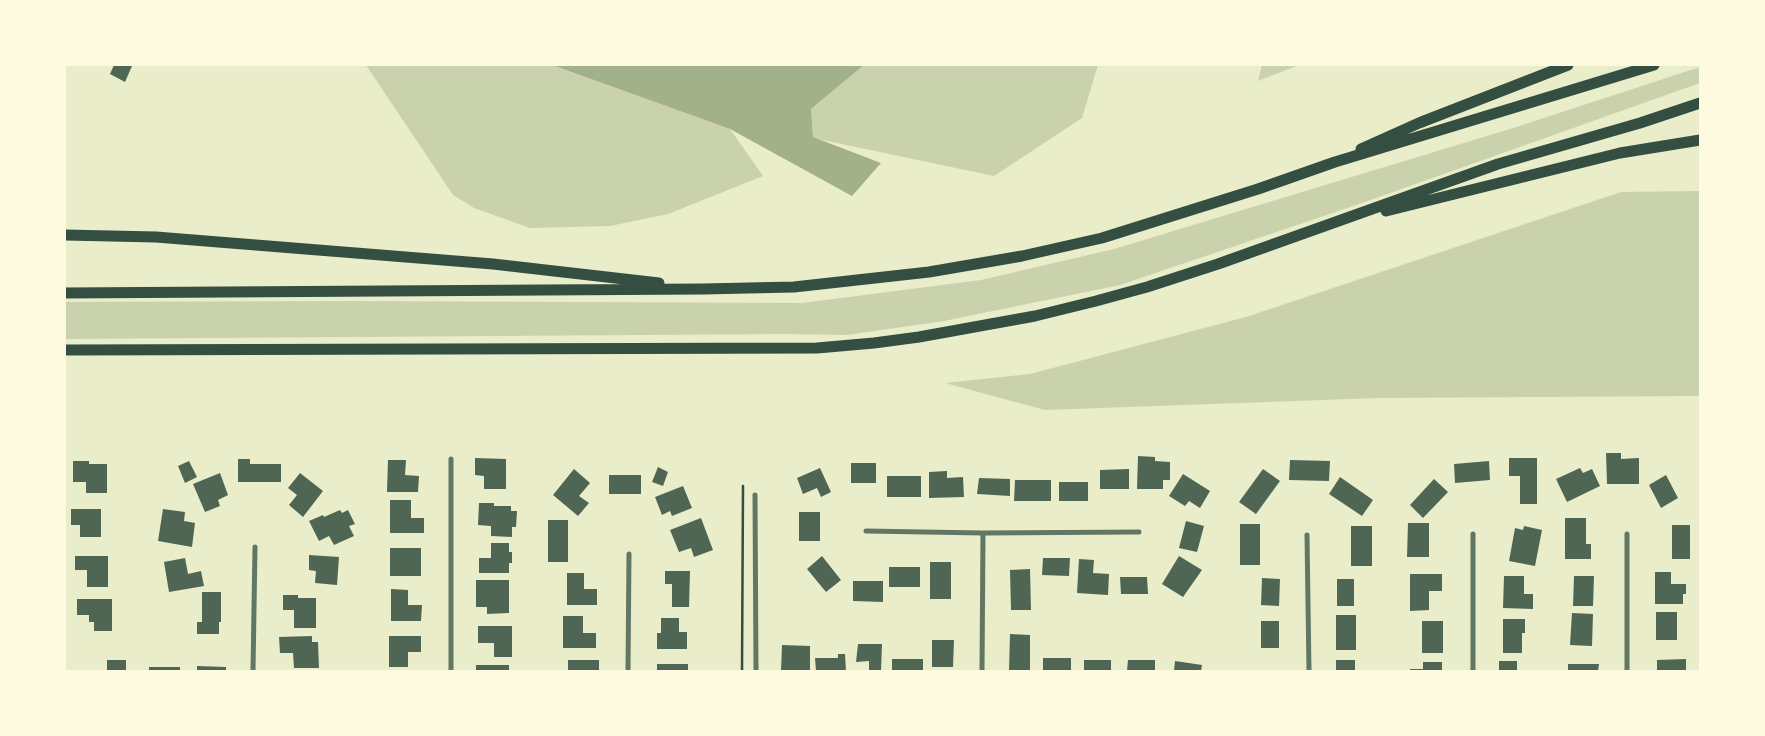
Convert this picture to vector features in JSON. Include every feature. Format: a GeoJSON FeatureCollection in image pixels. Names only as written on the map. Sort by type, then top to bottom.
{"type":"FeatureCollection","features":[{"type":"Feature","properties":{"kind":"highway"},"geometry":{"type":"LineString","coordinates":[[1335,162],[1384,137],[1568,65]]}},
{"type":"Feature","properties":{"kind":"highway"},"geometry":{"type":"LineString","coordinates":[[65,293],[794,287],[929,272],[1022,256],[1102,238],[1258,189],[1335,162],[1654,65]]}},
{"type":"Feature","properties":{"kind":"highway"},"geometry":{"type":"LineString","coordinates":[[65,350],[807,348],[874,343],[919,337],[1035,316],[1096,301],[1200,270],[1498,164],[1640,123],[1700,103]]}},
{"type":"Feature","properties":{"kind":"highway"},"geometry":{"type":"LineString","coordinates":[[1319,228],[1620,153],[1700,140]]}},
{"type":"Feature","properties":{"kind":"highway"},"geometry":{"type":"LineString","coordinates":[[65,235],[156,237],[493,264],[703,289]]}},
{"type":"Feature","properties":{"kind":"street"},"geometry":{"type":"LineString","coordinates":[[451,459],[451,671]]}},
{"type":"Feature","properties":{"kind":"street"},"geometry":{"type":"LineString","coordinates":[[755,495],[756,671]]}},
{"type":"Feature","properties":{"kind":"street"},"geometry":{"type":"LineString","coordinates":[[866,531],[983,533],[1139,532]]}},
{"type":"Feature","properties":{"kind":"street"},"geometry":{"type":"LineString","coordinates":[[982,671],[983,533]]}},
{"type":"Feature","properties":{"kind":"street"},"geometry":{"type":"LineString","coordinates":[[1473,534],[1473,671]]}},
{"type":"Feature","properties":{"kind":"street"},"geometry":{"type":"LineString","coordinates":[[1627,534],[1627,671]]}},
{"type":"Feature","properties":{"kind":"street"},"geometry":{"type":"LineString","coordinates":[[1307,535],[1308,671]]}},
{"type":"Feature","properties":{"kind":"street"},"geometry":{"type":"LineString","coordinates":[[253,671],[255,547]]}},
{"type":"Feature","properties":{"kind":"street"},"geometry":{"type":"LineString","coordinates":[[628,671],[629,554]]}},
{"type":"Feature","properties":{"kind":"path"},"geometry":{"type":"LineString","coordinates":[[742,671],[743,486]]}},
{"type":"Feature","properties":{"kind":"shaded area"},"geometry":{"type":"Polygon","coordinates":[[[366,65],[552,65],[730,129],[763,176],[668,214],[610,226],[530,228],[474,208],[453,195],[366,65]]]}},
{"type":"Feature","properties":{"kind":"shaded area"},"geometry":{"type":"Polygon","coordinates":[[[552,65],[864,65],[811,109],[813,137],[881,163],[852,196],[730,129],[552,65]]]}},
{"type":"Feature","properties":{"kind":"shaded area"},"geometry":{"type":"Polygon","coordinates":[[[864,65],[1098,65],[1082,118],[994,176],[813,138],[811,109],[864,65]]]}},
{"type":"Feature","properties":{"kind":"shaded area"},"geometry":{"type":"Polygon","coordinates":[[[1262,65],[1299,65],[1258,81],[1262,65]]]}},
{"type":"Feature","properties":{"kind":"shaded area"},"geometry":{"type":"Polygon","coordinates":[[[1700,67],[1700,83],[1362,203],[1120,285],[944,321],[847,335],[65,339],[65,302],[802,303],[981,280],[1114,249],[1510,129],[1700,67]]]}},
{"type":"Feature","properties":{"kind":"shaded area"},"geometry":{"type":"Polygon","coordinates":[[[1700,191],[1700,396],[1379,398],[1045,410],[945,383],[1030,374],[1246,317],[1621,192],[1700,191]]]}},
{"type":"Feature","properties":{"kind":"building"},"geometry":{"type":"Polygon","coordinates":[[[114,65],[132,66],[125,82],[110,74],[114,65]]]}},
{"type":"Feature","properties":{"kind":"building"},"geometry":{"type":"Polygon","coordinates":[[[1606,453],[1621,453],[1621,459],[1639,458],[1639,484],[1607,484],[1606,453]]]}},
{"type":"Feature","properties":{"kind":"building"},"geometry":{"type":"Polygon","coordinates":[[[1138,456],[1155,457],[1155,461],[1170,462],[1170,480],[1163,480],[1163,489],[1137,489],[1138,456]]]}},
{"type":"Feature","properties":{"kind":"building"},"geometry":{"type":"Polygon","coordinates":[[[475,458],[506,459],[506,489],[484,489],[484,476],[475,475],[475,458]]]}},
{"type":"Feature","properties":{"kind":"building"},"geometry":{"type":"Polygon","coordinates":[[[1509,458],[1537,458],[1537,504],[1520,504],[1520,476],[1509,476],[1509,458]]]}},
{"type":"Feature","properties":{"kind":"building"},"geometry":{"type":"Polygon","coordinates":[[[238,459],[250,459],[250,464],[281,464],[281,482],[238,482],[238,459]]]}},
{"type":"Feature","properties":{"kind":"building"},"geometry":{"type":"Polygon","coordinates":[[[388,460],[406,460],[405,475],[419,476],[418,492],[387,492],[388,460]]]}},
{"type":"Feature","properties":{"kind":"building"},"geometry":{"type":"Polygon","coordinates":[[[1290,460],[1330,461],[1329,481],[1289,480],[1290,460]]]}},
{"type":"Feature","properties":{"kind":"building"},"geometry":{"type":"Polygon","coordinates":[[[73,461],[89,461],[89,464],[107,464],[107,493],[86,493],[86,482],[73,482],[73,461]]]}},
{"type":"Feature","properties":{"kind":"building"},"geometry":{"type":"Polygon","coordinates":[[[189,461],[197,477],[185,483],[178,466],[189,461]]]}},
{"type":"Feature","properties":{"kind":"building"},"geometry":{"type":"Polygon","coordinates":[[[1489,461],[1490,480],[1455,483],[1454,464],[1489,461]]]}},
{"type":"Feature","properties":{"kind":"building"},"geometry":{"type":"Polygon","coordinates":[[[851,463],[876,463],[876,483],[851,483],[851,463]]]}},
{"type":"Feature","properties":{"kind":"building"},"geometry":{"type":"Polygon","coordinates":[[[658,467],[668,472],[663,486],[652,482],[658,467]]]}},
{"type":"Feature","properties":{"kind":"building"},"geometry":{"type":"Polygon","coordinates":[[[820,468],[831,492],[821,497],[817,488],[803,494],[797,478],[820,468]]]}},
{"type":"Feature","properties":{"kind":"building"},"geometry":{"type":"Polygon","coordinates":[[[1580,468],[1583,473],[1592,469],[1600,486],[1567,502],[1556,479],[1580,468]]]}},
{"type":"Feature","properties":{"kind":"building"},"geometry":{"type":"Polygon","coordinates":[[[574,469],[590,483],[579,496],[589,503],[578,516],[553,495],[574,469]]]}},
{"type":"Feature","properties":{"kind":"building"},"geometry":{"type":"Polygon","coordinates":[[[1129,469],[1129,489],[1100,489],[1100,470],[1129,469]]]}},
{"type":"Feature","properties":{"kind":"building"},"geometry":{"type":"Polygon","coordinates":[[[1263,469],[1280,481],[1256,514],[1239,502],[1263,469]]]}},
{"type":"Feature","properties":{"kind":"building"},"geometry":{"type":"Polygon","coordinates":[[[947,471],[947,478],[963,477],[964,497],[929,498],[929,472],[947,471]]]}},
{"type":"Feature","properties":{"kind":"building"},"geometry":{"type":"Polygon","coordinates":[[[220,473],[228,495],[218,500],[220,506],[205,512],[193,484],[220,473]]]}},
{"type":"Feature","properties":{"kind":"building"},"geometry":{"type":"Polygon","coordinates":[[[300,473],[323,491],[303,517],[289,505],[297,495],[288,488],[300,473]]]}},
{"type":"Feature","properties":{"kind":"building"},"geometry":{"type":"Polygon","coordinates":[[[1183,474],[1210,491],[1200,508],[1189,501],[1185,506],[1169,496],[1183,474]]]}},
{"type":"Feature","properties":{"kind":"building"},"geometry":{"type":"Polygon","coordinates":[[[609,475],[641,475],[641,494],[609,494],[609,475]]]}},
{"type":"Feature","properties":{"kind":"building"},"geometry":{"type":"Polygon","coordinates":[[[1666,475],[1678,498],[1661,508],[1649,485],[1666,475]]]}},
{"type":"Feature","properties":{"kind":"building"},"geometry":{"type":"Polygon","coordinates":[[[887,476],[921,476],[921,497],[887,497],[887,476]]]}},
{"type":"Feature","properties":{"kind":"building"},"geometry":{"type":"Polygon","coordinates":[[[1340,477],[1373,500],[1362,516],[1329,494],[1340,477]]]}},
{"type":"Feature","properties":{"kind":"building"},"geometry":{"type":"Polygon","coordinates":[[[979,478],[1010,479],[1010,496],[977,494],[979,478]]]}},
{"type":"Feature","properties":{"kind":"building"},"geometry":{"type":"Polygon","coordinates":[[[1434,479],[1448,492],[1423,518],[1410,505],[1434,479]]]}},
{"type":"Feature","properties":{"kind":"building"},"geometry":{"type":"Polygon","coordinates":[[[1015,480],[1051,480],[1051,501],[1014,501],[1015,480]]]}},
{"type":"Feature","properties":{"kind":"building"},"geometry":{"type":"Polygon","coordinates":[[[1059,482],[1088,482],[1088,501],[1059,501],[1059,482]]]}},
{"type":"Feature","properties":{"kind":"building"},"geometry":{"type":"Polygon","coordinates":[[[683,486],[692,508],[672,516],[670,511],[662,515],[655,497],[683,486]]]}},
{"type":"Feature","properties":{"kind":"building"},"geometry":{"type":"Polygon","coordinates":[[[390,500],[411,500],[411,518],[424,518],[424,533],[390,533],[390,500]]]}},
{"type":"Feature","properties":{"kind":"building"},"geometry":{"type":"Polygon","coordinates":[[[479,503],[494,503],[494,506],[511,506],[511,511],[517,511],[516,527],[512,527],[512,537],[491,536],[491,526],[478,525],[479,503]]]}},
{"type":"Feature","properties":{"kind":"building"},"geometry":{"type":"Polygon","coordinates":[[[71,509],[101,509],[101,537],[80,537],[80,525],[71,525],[71,509]]]}},
{"type":"Feature","properties":{"kind":"building"},"geometry":{"type":"Polygon","coordinates":[[[163,509],[185,512],[184,521],[195,523],[192,547],[158,541],[163,509]]]}},
{"type":"Feature","properties":{"kind":"building"},"geometry":{"type":"Polygon","coordinates":[[[340,510],[342,513],[348,510],[355,524],[349,526],[354,536],[334,545],[329,536],[319,541],[309,521],[340,510]]]}},
{"type":"Feature","properties":{"kind":"building"},"geometry":{"type":"Polygon","coordinates":[[[799,512],[820,512],[820,541],[799,541],[799,512]]]}},
{"type":"Feature","properties":{"kind":"building"},"geometry":{"type":"Polygon","coordinates":[[[701,518],[713,550],[694,557],[691,548],[679,552],[670,530],[701,518]]]}},
{"type":"Feature","properties":{"kind":"building"},"geometry":{"type":"Polygon","coordinates":[[[1565,518],[1586,518],[1586,544],[1591,544],[1591,559],[1565,559],[1565,518]]]}},
{"type":"Feature","properties":{"kind":"building"},"geometry":{"type":"Polygon","coordinates":[[[548,520],[568,520],[568,562],[548,562],[548,520]]]}},
{"type":"Feature","properties":{"kind":"building"},"geometry":{"type":"Polygon","coordinates":[[[1186,521],[1204,526],[1197,552],[1179,548],[1186,521]]]}},
{"type":"Feature","properties":{"kind":"building"},"geometry":{"type":"Polygon","coordinates":[[[1408,523],[1429,523],[1429,557],[1407,557],[1408,523]]]}},
{"type":"Feature","properties":{"kind":"building"},"geometry":{"type":"Polygon","coordinates":[[[1240,524],[1260,524],[1260,565],[1240,565],[1240,524]]]}},
{"type":"Feature","properties":{"kind":"building"},"geometry":{"type":"Polygon","coordinates":[[[1672,525],[1690,525],[1690,559],[1672,559],[1672,525]]]}},
{"type":"Feature","properties":{"kind":"building"},"geometry":{"type":"Polygon","coordinates":[[[1351,526],[1372,526],[1372,566],[1351,566],[1351,526]]]}},
{"type":"Feature","properties":{"kind":"building"},"geometry":{"type":"Polygon","coordinates":[[[1524,526],[1542,530],[1535,566],[1509,561],[1515,528],[1523,530],[1524,526]]]}},
{"type":"Feature","properties":{"kind":"building"},"geometry":{"type":"Polygon","coordinates":[[[491,543],[509,543],[509,552],[512,552],[512,563],[509,563],[509,573],[479,573],[479,558],[491,558],[491,543]]]}},
{"type":"Feature","properties":{"kind":"building"},"geometry":{"type":"Polygon","coordinates":[[[390,548],[421,548],[421,576],[390,576],[390,548]]]}},
{"type":"Feature","properties":{"kind":"building"},"geometry":{"type":"Polygon","coordinates":[[[309,555],[339,557],[337,585],[315,583],[316,571],[309,570],[309,555]]]}},
{"type":"Feature","properties":{"kind":"building"},"geometry":{"type":"Polygon","coordinates":[[[75,556],[108,556],[108,587],[87,587],[87,570],[75,570],[75,556]]]}},
{"type":"Feature","properties":{"kind":"building"},"geometry":{"type":"Polygon","coordinates":[[[822,556],[841,580],[826,592],[807,569],[822,556]]]}},
{"type":"Feature","properties":{"kind":"building"},"geometry":{"type":"Polygon","coordinates":[[[1179,556],[1202,570],[1183,597],[1162,584],[1179,556]]]}},
{"type":"Feature","properties":{"kind":"building"},"geometry":{"type":"Polygon","coordinates":[[[185,558],[188,574],[201,571],[204,586],[169,592],[164,562],[185,558]]]}},
{"type":"Feature","properties":{"kind":"building"},"geometry":{"type":"Polygon","coordinates":[[[1043,558],[1070,558],[1069,576],[1042,575],[1043,558]]]}},
{"type":"Feature","properties":{"kind":"building"},"geometry":{"type":"Polygon","coordinates":[[[1079,559],[1094,560],[1093,573],[1109,574],[1108,595],[1077,593],[1079,559]]]}},
{"type":"Feature","properties":{"kind":"building"},"geometry":{"type":"Polygon","coordinates":[[[930,562],[951,562],[951,599],[930,599],[930,562]]]}},
{"type":"Feature","properties":{"kind":"building"},"geometry":{"type":"Polygon","coordinates":[[[889,567],[920,567],[920,587],[889,587],[889,567]]]}},
{"type":"Feature","properties":{"kind":"building"},"geometry":{"type":"Polygon","coordinates":[[[1030,569],[1031,610],[1011,610],[1010,570],[1030,569]]]}},
{"type":"Feature","properties":{"kind":"building"},"geometry":{"type":"Polygon","coordinates":[[[665,571],[690,571],[689,607],[672,607],[672,584],[665,584],[665,571]]]}},
{"type":"Feature","properties":{"kind":"building"},"geometry":{"type":"Polygon","coordinates":[[[1655,572],[1671,572],[1671,584],[1686,584],[1683,604],[1655,604],[1655,572]]]}},
{"type":"Feature","properties":{"kind":"building"},"geometry":{"type":"Polygon","coordinates":[[[567,573],[584,573],[584,589],[597,589],[597,605],[567,605],[567,573]]]}},
{"type":"Feature","properties":{"kind":"building"},"geometry":{"type":"Polygon","coordinates":[[[1410,574],[1442,574],[1442,591],[1429,591],[1429,610],[1410,611],[1410,574]]]}},
{"type":"Feature","properties":{"kind":"building"},"geometry":{"type":"Polygon","coordinates":[[[1504,576],[1524,576],[1524,594],[1533,594],[1533,609],[1503,608],[1504,576]]]}},
{"type":"Feature","properties":{"kind":"building"},"geometry":{"type":"Polygon","coordinates":[[[1574,576],[1594,576],[1593,606],[1573,606],[1574,576]]]}},
{"type":"Feature","properties":{"kind":"building"},"geometry":{"type":"Polygon","coordinates":[[[1120,577],[1147,577],[1148,594],[1121,594],[1120,577]]]}},
{"type":"Feature","properties":{"kind":"building"},"geometry":{"type":"Polygon","coordinates":[[[1262,578],[1280,579],[1279,606],[1261,605],[1262,578]]]}},
{"type":"Feature","properties":{"kind":"building"},"geometry":{"type":"Polygon","coordinates":[[[1337,579],[1354,579],[1354,606],[1337,606],[1337,579]]]}},
{"type":"Feature","properties":{"kind":"building"},"geometry":{"type":"Polygon","coordinates":[[[476,580],[509,580],[509,613],[487,614],[487,607],[476,607],[476,580]]]}},
{"type":"Feature","properties":{"kind":"building"},"geometry":{"type":"Polygon","coordinates":[[[853,581],[883,581],[883,602],[853,601],[853,581]]]}},
{"type":"Feature","properties":{"kind":"building"},"geometry":{"type":"Polygon","coordinates":[[[391,589],[408,590],[408,605],[422,605],[421,621],[391,621],[391,589]]]}},
{"type":"Feature","properties":{"kind":"building"},"geometry":{"type":"Polygon","coordinates":[[[202,592],[221,592],[219,634],[197,634],[197,622],[202,622],[202,592]]]}},
{"type":"Feature","properties":{"kind":"building"},"geometry":{"type":"Polygon","coordinates":[[[283,595],[298,595],[298,598],[316,598],[316,628],[294,628],[294,610],[283,610],[283,595]]]}},
{"type":"Feature","properties":{"kind":"building"},"geometry":{"type":"Polygon","coordinates":[[[77,599],[112,599],[112,631],[94,631],[94,622],[89,622],[89,615],[77,615],[77,599]]]}},
{"type":"Feature","properties":{"kind":"building"},"geometry":{"type":"Polygon","coordinates":[[[1656,612],[1677,612],[1677,640],[1656,640],[1656,612]]]}},
{"type":"Feature","properties":{"kind":"building"},"geometry":{"type":"Polygon","coordinates":[[[1572,613],[1593,614],[1592,646],[1570,645],[1572,613]]]}},
{"type":"Feature","properties":{"kind":"building"},"geometry":{"type":"Polygon","coordinates":[[[1336,615],[1356,615],[1356,650],[1336,650],[1336,615]]]}},
{"type":"Feature","properties":{"kind":"building"},"geometry":{"type":"Polygon","coordinates":[[[563,616],[583,616],[583,633],[596,633],[596,648],[563,648],[563,616]]]}},
{"type":"Feature","properties":{"kind":"building"},"geometry":{"type":"Polygon","coordinates":[[[661,618],[679,618],[679,632],[687,632],[687,649],[657,649],[657,633],[661,633],[661,618]]]}},
{"type":"Feature","properties":{"kind":"building"},"geometry":{"type":"Polygon","coordinates":[[[1503,619],[1525,619],[1525,633],[1522,633],[1522,653],[1503,653],[1503,619]]]}},
{"type":"Feature","properties":{"kind":"building"},"geometry":{"type":"Polygon","coordinates":[[[1261,621],[1279,621],[1279,648],[1261,648],[1261,621]]]}},
{"type":"Feature","properties":{"kind":"building"},"geometry":{"type":"Polygon","coordinates":[[[1422,621],[1443,621],[1443,653],[1422,653],[1422,621]]]}},
{"type":"Feature","properties":{"kind":"building"},"geometry":{"type":"Polygon","coordinates":[[[478,626],[512,626],[512,657],[494,657],[494,643],[478,643],[478,626]]]}},
{"type":"Feature","properties":{"kind":"building"},"geometry":{"type":"Polygon","coordinates":[[[1010,634],[1030,635],[1030,671],[1009,671],[1010,634]]]}},
{"type":"Feature","properties":{"kind":"building"},"geometry":{"type":"Polygon","coordinates":[[[312,636],[312,642],[318,642],[319,668],[294,668],[293,653],[280,653],[279,637],[312,636]]]}},
{"type":"Feature","properties":{"kind":"building"},"geometry":{"type":"Polygon","coordinates":[[[389,636],[421,636],[421,652],[408,652],[408,667],[389,667],[389,636]]]}},
{"type":"Feature","properties":{"kind":"building"},"geometry":{"type":"Polygon","coordinates":[[[932,640],[954,640],[953,667],[932,667],[932,640]]]}},
{"type":"Feature","properties":{"kind":"building"},"geometry":{"type":"Polygon","coordinates":[[[858,644],[882,644],[881,671],[869,671],[869,661],[856,662],[858,644]]]}},
{"type":"Feature","properties":{"kind":"building"},"geometry":{"type":"Polygon","coordinates":[[[782,645],[810,646],[810,671],[781,671],[782,645]]]}},
{"type":"Feature","properties":{"kind":"building"},"geometry":{"type":"Polygon","coordinates":[[[838,654],[845,654],[846,671],[816,671],[815,658],[838,658],[838,654]]]}},
{"type":"Feature","properties":{"kind":"building"},"geometry":{"type":"Polygon","coordinates":[[[1043,658],[1071,658],[1071,671],[1043,671],[1043,658]]]}},
{"type":"Feature","properties":{"kind":"building"},"geometry":{"type":"Polygon","coordinates":[[[892,659],[923,659],[923,671],[892,671],[892,659]]]}},
{"type":"Feature","properties":{"kind":"building"},"geometry":{"type":"Polygon","coordinates":[[[1686,659],[1686,671],[1657,671],[1657,660],[1686,659]]]}},
{"type":"Feature","properties":{"kind":"building"},"geometry":{"type":"Polygon","coordinates":[[[107,660],[126,660],[126,671],[107,671],[107,660]]]}},
{"type":"Feature","properties":{"kind":"building"},"geometry":{"type":"Polygon","coordinates":[[[568,660],[599,660],[599,671],[568,671],[568,660]]]}},
{"type":"Feature","properties":{"kind":"building"},"geometry":{"type":"Polygon","coordinates":[[[1084,660],[1111,660],[1111,671],[1084,671],[1084,660]]]}},
{"type":"Feature","properties":{"kind":"building"},"geometry":{"type":"Polygon","coordinates":[[[1128,660],[1155,660],[1155,671],[1127,671],[1128,660]]]}},
{"type":"Feature","properties":{"kind":"building"},"geometry":{"type":"Polygon","coordinates":[[[1336,660],[1355,660],[1355,671],[1336,671],[1336,660]]]}},
{"type":"Feature","properties":{"kind":"building"},"geometry":{"type":"Polygon","coordinates":[[[1175,661],[1202,665],[1201,671],[1174,671],[1175,661]]]}},
{"type":"Feature","properties":{"kind":"building"},"geometry":{"type":"Polygon","coordinates":[[[1499,661],[1517,661],[1517,671],[1499,671],[1499,661]]]}},
{"type":"Feature","properties":{"kind":"building"},"geometry":{"type":"Polygon","coordinates":[[[1423,662],[1442,662],[1442,671],[1410,671],[1410,669],[1423,669],[1423,662]]]}},
{"type":"Feature","properties":{"kind":"building"},"geometry":{"type":"Polygon","coordinates":[[[657,664],[688,664],[688,671],[657,671],[657,664]]]}},
{"type":"Feature","properties":{"kind":"building"},"geometry":{"type":"Polygon","coordinates":[[[1568,664],[1599,664],[1598,671],[1568,671],[1568,664]]]}},
{"type":"Feature","properties":{"kind":"building"},"geometry":{"type":"Polygon","coordinates":[[[476,665],[509,665],[509,671],[476,671],[476,665]]]}},
{"type":"Feature","properties":{"kind":"building"},"geometry":{"type":"Polygon","coordinates":[[[197,666],[226,667],[226,671],[197,671],[197,666]]]}},
{"type":"Feature","properties":{"kind":"building"},"geometry":{"type":"Polygon","coordinates":[[[149,667],[180,667],[180,671],[149,671],[149,667]]]}}]}
